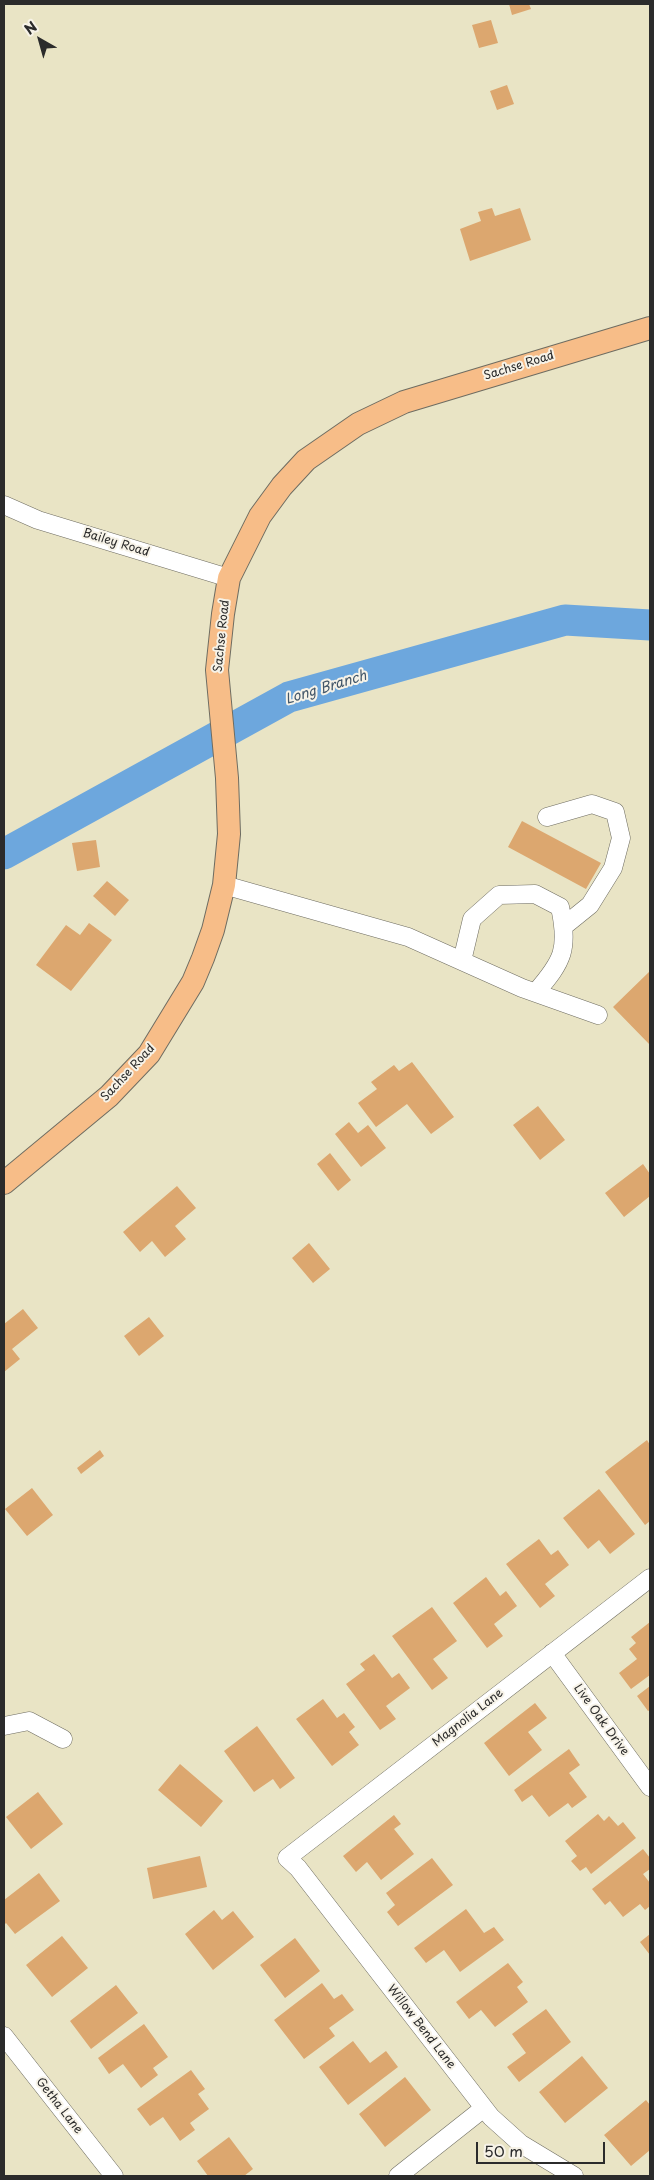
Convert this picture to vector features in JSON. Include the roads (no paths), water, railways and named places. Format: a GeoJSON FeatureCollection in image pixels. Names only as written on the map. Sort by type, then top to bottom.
{"type":"FeatureCollection","features":[{"type":"Feature","properties":{"kind":"main road","name":"Sachse Road"},"geometry":{"type":"LineString","coordinates":[[4,1183],[109,1096],[148,1054],[193,982],[213,930],[224,885],[229,834],[227,778],[217,670],[229,578],[260,516],[282,486],[306,460],[358,424],[404,402],[650,328]]}},
{"type":"Feature","properties":{"kind":"street","name":"Bailey Road"},"geometry":{"type":"LineString","coordinates":[[4,505],[38,520],[229,578]]}},
{"type":"Feature","properties":{"kind":"street"},"geometry":{"type":"LineString","coordinates":[[547,817],[592,804],[615,812],[621,838],[613,868],[590,905],[564,926]]}},
{"type":"Feature","properties":{"kind":"street"},"geometry":{"type":"LineString","coordinates":[[224,885],[408,937],[536,992],[598,1015]]}},
{"type":"Feature","properties":{"kind":"street"},"geometry":{"type":"LineString","coordinates":[[462,961],[472,919],[498,895],[535,894],[560,907],[566,933],[557,967],[536,992]]}},
{"type":"Feature","properties":{"kind":"street","name":"Magnolia Lane"},"geometry":{"type":"LineString","coordinates":[[287,1858],[650,1578]]}},
{"type":"Feature","properties":{"kind":"street","name":"Live Oak Drive"},"geometry":{"type":"LineString","coordinates":[[552,1653],[650,1787]]}},
{"type":"Feature","properties":{"kind":"street"},"geometry":{"type":"LineString","coordinates":[[4,1726],[29,1721],[63,1738]]}},
{"type":"Feature","properties":{"kind":"street","name":"Willow Bend Lane"},"geometry":{"type":"LineString","coordinates":[[287,1858],[298,1868],[484,2108],[521,2144],[574,2176]]}},
{"type":"Feature","properties":{"kind":"street","name":"Getha Lane"},"geometry":{"type":"LineString","coordinates":[[4,2036],[114,2176]]}},
{"type":"Feature","properties":{"kind":"street"},"geometry":{"type":"LineString","coordinates":[[398,2176],[484,2108]]}},
{"type":"Feature","properties":{"kind":"waterway","name":"Long Branch"},"geometry":{"type":"LineString","coordinates":[[4,854],[289,697],[565,620],[650,625]]}}]}
